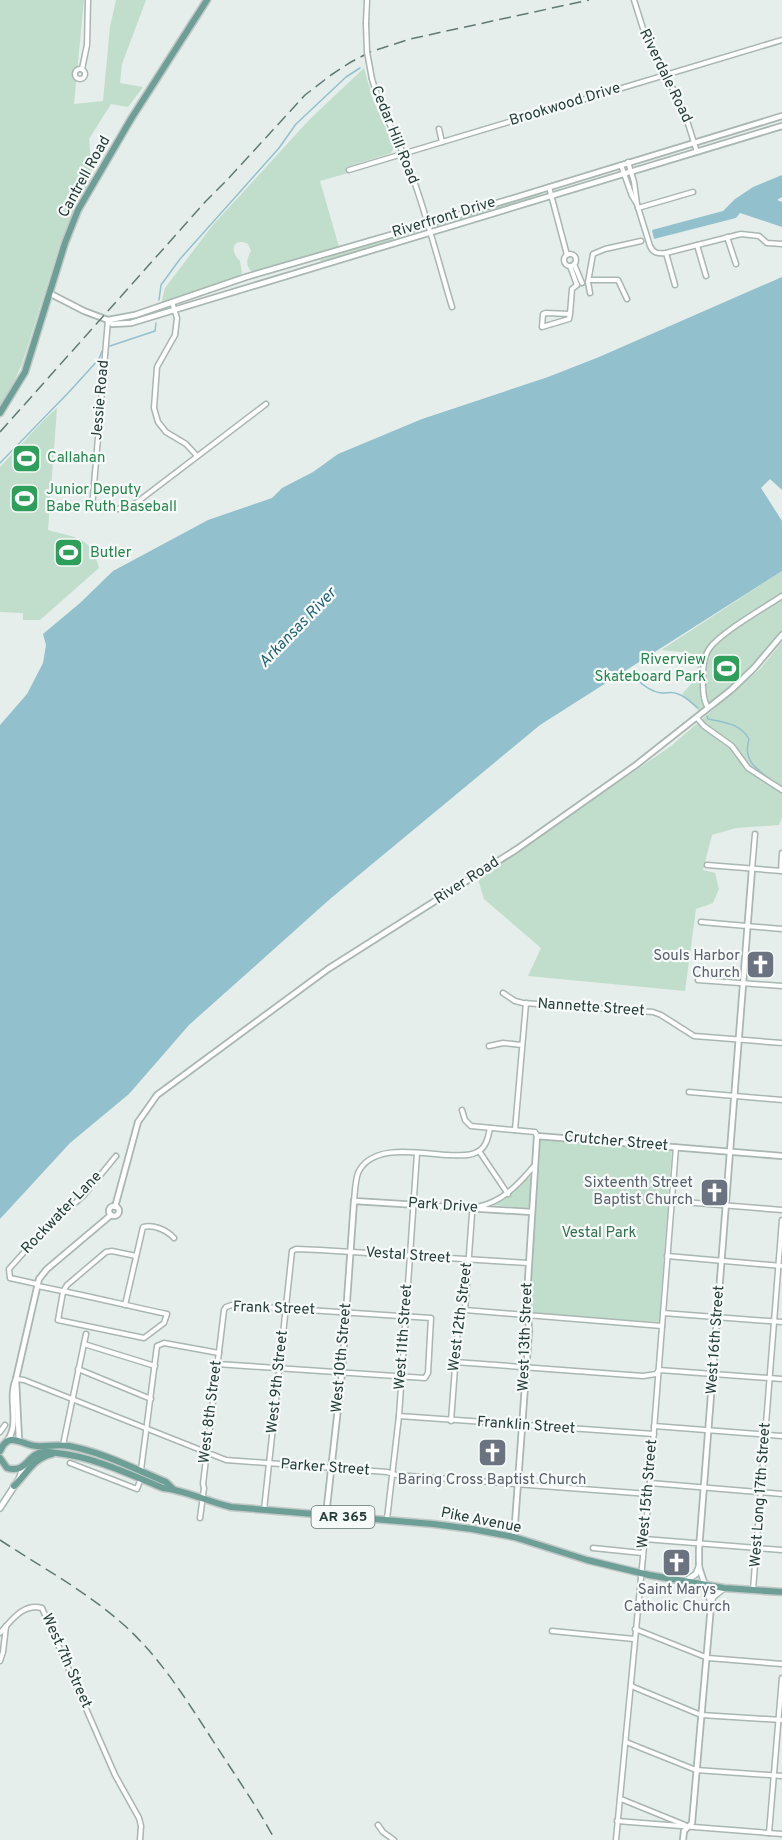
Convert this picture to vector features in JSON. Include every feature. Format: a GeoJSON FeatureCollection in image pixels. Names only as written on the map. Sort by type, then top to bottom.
{"type":"FeatureCollection","features":[{"type":"Feature","properties":{"kind":"main road","name":"Cantrell Road"},"geometry":{"type":"LineString","coordinates":[[0,413],[25,372],[65,241],[78,210],[152,85],[207,0]]}},
{"type":"Feature","properties":{"kind":"main road","name":"AR 365"},"geometry":{"type":"LineString","coordinates":[[7,1442],[20,1441]]}},
{"type":"Feature","properties":{"kind":"main road","name":"Pike Avenue"},"geometry":{"type":"LineString","coordinates":[[20,1441],[38,1446],[63,1445],[88,1451],[141,1475],[163,1488],[174,1489],[231,1507],[472,1529],[514,1538],[587,1560],[684,1582],[724,1588],[782,1592]]}},
{"type":"Feature","properties":{"kind":"main road"},"geometry":{"type":"LineString","coordinates":[[0,1508],[26,1464],[29,1452],[20,1441]]}},
{"type":"Feature","properties":{"kind":"main road"},"geometry":{"type":"LineString","coordinates":[[0,1451],[7,1442]]}},
{"type":"Feature","properties":{"kind":"main road","name":"Pike Avenue"},"geometry":{"type":"LineString","coordinates":[[6,1468],[18,1468],[40,1452],[86,1458],[141,1475]]}},
{"type":"Feature","properties":{"kind":"main road"},"geometry":{"type":"LineString","coordinates":[[14,1486],[37,1460],[59,1453]]}},
{"type":"Feature","properties":{"kind":"main road"},"geometry":{"type":"LineString","coordinates":[[0,1458],[13,1474],[14,1486]]}},
{"type":"Feature","properties":{"kind":"main road"},"geometry":{"type":"LineString","coordinates":[[684,1582],[696,1574],[699,1567]]}},
{"type":"Feature","properties":{"kind":"main road"},"geometry":{"type":"LineString","coordinates":[[711,1603],[713,1597],[724,1588]]}},
{"type":"Feature","properties":{"kind":"street"},"geometry":{"type":"LineString","coordinates":[[82,69],[87,45],[88,0]]}},
{"type":"Feature","properties":{"kind":"street","name":"Cedar Hill Road"},"geometry":{"type":"LineString","coordinates":[[367,0],[367,52],[372,79],[383,112],[404,154],[452,307]]}},
{"type":"Feature","properties":{"kind":"street","name":"Riverdale Road"},"geometry":{"type":"LineString","coordinates":[[634,0],[642,30],[683,108],[698,152]]}},
{"type":"Feature","properties":{"kind":"street","name":"Brookwood Drive"},"geometry":{"type":"LineString","coordinates":[[349,170],[782,40]]}},
{"type":"Feature","properties":{"kind":"street","name":"Riverfront Drive"},"geometry":{"type":"LineString","coordinates":[[108,320],[135,315],[246,277],[782,116]]}},
{"type":"Feature","properties":{"kind":"street","name":"Riverfront Drive"},"geometry":{"type":"LineString","coordinates":[[49,293],[84,311],[108,320],[112,324],[128,324],[782,126]]}},
{"type":"Feature","properties":{"kind":"street"},"geometry":{"type":"LineString","coordinates":[[439,129],[442,142]]}},
{"type":"Feature","properties":{"kind":"street"},"geometry":{"type":"LineString","coordinates":[[628,162],[651,250],[657,254],[748,234],[761,237],[767,243],[782,244]]}},
{"type":"Feature","properties":{"kind":"street"},"geometry":{"type":"LineString","coordinates":[[621,164],[632,196],[638,206]]}},
{"type":"Feature","properties":{"kind":"street"},"geometry":{"type":"LineString","coordinates":[[549,187],[567,255],[564,262],[566,265],[572,265]]}},
{"type":"Feature","properties":{"kind":"street"},"geometry":{"type":"LineString","coordinates":[[638,206],[693,192]]}},
{"type":"Feature","properties":{"kind":"street"},"geometry":{"type":"LineString","coordinates":[[727,237],[736,264]]}},
{"type":"Feature","properties":{"kind":"street"},"geometry":{"type":"LineString","coordinates":[[590,293],[589,281],[594,253],[641,241]]}},
{"type":"Feature","properties":{"kind":"street"},"geometry":{"type":"LineString","coordinates":[[697,245],[706,276]]}},
{"type":"Feature","properties":{"kind":"street"},"geometry":{"type":"LineString","coordinates":[[666,253],[675,285]]}},
{"type":"Feature","properties":{"kind":"street"},"geometry":{"type":"LineString","coordinates":[[567,255],[574,256],[576,260],[572,265]]}},
{"type":"Feature","properties":{"kind":"street"},"geometry":{"type":"LineString","coordinates":[[572,265],[579,284]]}},
{"type":"Feature","properties":{"kind":"street"},"geometry":{"type":"LineString","coordinates":[[570,314],[543,314],[542,327],[569,319],[570,314],[572,292],[573,288],[579,284],[589,281],[618,280],[627,299]]}},
{"type":"Feature","properties":{"kind":"street"},"geometry":{"type":"LineString","coordinates":[[172,302],[177,318],[175,335],[157,367],[154,408],[166,432],[186,444],[197,456],[266,404]]}},
{"type":"Feature","properties":{"kind":"street","name":"Jessie Road"},"geometry":{"type":"LineString","coordinates":[[108,320],[92,508],[118,509],[136,503],[197,456]]}},
{"type":"Feature","properties":{"kind":"street"},"geometry":{"type":"LineString","coordinates":[[708,708],[705,704],[703,687],[703,665],[708,650],[718,639],[782,596]]}},
{"type":"Feature","properties":{"kind":"street","name":"River Road"},"geometry":{"type":"LineString","coordinates":[[37,1285],[47,1269],[111,1215],[110,1209],[115,1207],[135,1130],[142,1114],[162,1091],[328,969],[517,849],[636,765],[697,718],[746,676],[782,636]]}},
{"type":"Feature","properties":{"kind":"street"},"geometry":{"type":"LineString","coordinates":[[697,718],[704,726],[722,737],[748,768],[782,790]]}},
{"type":"Feature","properties":{"kind":"street","name":"West 16th Street"},"geometry":{"type":"LineString","coordinates":[[683,1840],[684,1831],[692,1822],[711,1603],[699,1567],[700,1544],[755,834]]}},
{"type":"Feature","properties":{"kind":"street"},"geometry":{"type":"LineString","coordinates":[[707,865],[781,871],[782,853]]}},
{"type":"Feature","properties":{"kind":"street"},"geometry":{"type":"LineString","coordinates":[[700,921],[782,929]]}},
{"type":"Feature","properties":{"kind":"street"},"geometry":{"type":"LineString","coordinates":[[698,980],[782,986]]}},
{"type":"Feature","properties":{"kind":"street","name":"Nannette Street"},"geometry":{"type":"LineString","coordinates":[[503,993],[515,1001],[526,1003],[654,1012],[693,1036],[782,1043]]}},
{"type":"Feature","properties":{"kind":"street"},"geometry":{"type":"LineString","coordinates":[[515,1130],[526,1003]]}},
{"type":"Feature","properties":{"kind":"street"},"geometry":{"type":"LineString","coordinates":[[489,1046],[503,1043],[522,1045]]}},
{"type":"Feature","properties":{"kind":"street"},"geometry":{"type":"LineString","coordinates":[[689,1092],[782,1100]]}},
{"type":"Feature","properties":{"kind":"street","name":"Crutcher Street"},"geometry":{"type":"LineString","coordinates":[[462,1110],[471,1126],[534,1132],[537,1136],[782,1156]]}},
{"type":"Feature","properties":{"kind":"street"},"geometry":{"type":"LineString","coordinates":[[354,1201],[357,1175],[369,1159],[378,1154],[389,1152],[460,1156],[479,1151],[488,1140],[490,1128]]}},
{"type":"Feature","properties":{"kind":"street","name":"West 13th Street"},"geometry":{"type":"LineString","coordinates":[[514,1538],[526,1367],[528,1263],[537,1136]]}},
{"type":"Feature","properties":{"kind":"street","name":"West 15th Street"},"geometry":{"type":"LineString","coordinates":[[616,1840],[650,1483],[676,1147]]}},
{"type":"Feature","properties":{"kind":"street"},"geometry":{"type":"LineString","coordinates":[[479,1151],[508,1194]]}},
{"type":"Feature","properties":{"kind":"street","name":"West 11th Street"},"geometry":{"type":"LineString","coordinates":[[387,1520],[399,1416],[417,1153]]}},
{"type":"Feature","properties":{"kind":"street","name":"Rockwater Lane"},"geometry":{"type":"LineString","coordinates":[[37,1285],[10,1278],[9,1269],[42,1232],[84,1195],[116,1156]]}},
{"type":"Feature","properties":{"kind":"street"},"geometry":{"type":"LineString","coordinates":[[472,1211],[508,1194],[520,1184],[534,1166]]}},
{"type":"Feature","properties":{"kind":"street","name":"Park Drive"},"geometry":{"type":"LineString","coordinates":[[354,1201],[413,1204],[472,1211],[532,1212]]}},
{"type":"Feature","properties":{"kind":"street","name":"West 10th Street"},"geometry":{"type":"LineString","coordinates":[[326,1515],[342,1372],[354,1201]]}},
{"type":"Feature","properties":{"kind":"street"},"geometry":{"type":"LineString","coordinates":[[671,1201],[782,1210]]}},
{"type":"Feature","properties":{"kind":"street","name":"West 12th Street"},"geometry":{"type":"LineString","coordinates":[[451,1421],[459,1314],[465,1310],[472,1211]]}},
{"type":"Feature","properties":{"kind":"street","name":"West Long 17th Street"},"geometry":{"type":"LineString","coordinates":[[753,1590],[782,1220]]}},
{"type":"Feature","properties":{"kind":"street"},"geometry":{"type":"LineString","coordinates":[[125,1305],[143,1227],[154,1226],[171,1234],[174,1238]]}},
{"type":"Feature","properties":{"kind":"street","name":"Vestal Street"},"geometry":{"type":"LineString","coordinates":[[290,1253],[296,1249],[528,1263]]}},
{"type":"Feature","properties":{"kind":"street"},"geometry":{"type":"LineString","coordinates":[[7,1442],[14,1427],[12,1392],[37,1285],[63,1292],[167,1314],[164,1323],[144,1338],[58,1320],[63,1292],[67,1285],[106,1252],[136,1256]]}},
{"type":"Feature","properties":{"kind":"street","name":"West 9th Street"},"geometry":{"type":"LineString","coordinates":[[264,1511],[290,1253]]}},
{"type":"Feature","properties":{"kind":"street"},"geometry":{"type":"LineString","coordinates":[[667,1256],[780,1266]]}},
{"type":"Feature","properties":{"kind":"street","name":"Frank Street"},"geometry":{"type":"LineString","coordinates":[[226,1307],[232,1305],[431,1318],[427,1375],[425,1378],[402,1375]]}},
{"type":"Feature","properties":{"kind":"street","name":"West 8th Street"},"geometry":{"type":"LineString","coordinates":[[200,1518],[217,1364],[226,1307]]}},
{"type":"Feature","properties":{"kind":"street"},"geometry":{"type":"LineString","coordinates":[[465,1310],[662,1326]]}},
{"type":"Feature","properties":{"kind":"street"},"geometry":{"type":"LineString","coordinates":[[663,1313],[782,1322]]}},
{"type":"Feature","properties":{"kind":"street"},"geometry":{"type":"LineString","coordinates":[[63,1445],[86,1334]]}},
{"type":"Feature","properties":{"kind":"street"},"geometry":{"type":"LineString","coordinates":[[70,1463],[137,1489],[141,1475],[157,1346],[164,1343],[219,1353]]}},
{"type":"Feature","properties":{"kind":"street"},"geometry":{"type":"LineString","coordinates":[[84,1344],[154,1366]]}},
{"type":"Feature","properties":{"kind":"street"},"geometry":{"type":"LineString","coordinates":[[455,1362],[643,1376],[656,1374],[659,1370],[782,1379]]}},
{"type":"Feature","properties":{"kind":"street"},"geometry":{"type":"LineString","coordinates":[[217,1364],[402,1375]]}},
{"type":"Feature","properties":{"kind":"street"},"geometry":{"type":"LineString","coordinates":[[78,1369],[150,1399]]}},
{"type":"Feature","properties":{"kind":"street"},"geometry":{"type":"LineString","coordinates":[[16,1379],[20,1441]]}},
{"type":"Feature","properties":{"kind":"street","name":"Parker Street"},"geometry":{"type":"LineString","coordinates":[[16,1379],[24,1380],[226,1460],[649,1494]]}},
{"type":"Feature","properties":{"kind":"street","name":"Franklin Street"},"geometry":{"type":"LineString","coordinates":[[399,1416],[654,1434]]}},
{"type":"Feature","properties":{"kind":"street"},"geometry":{"type":"LineString","coordinates":[[0,1432],[5,1425]]}},
{"type":"Feature","properties":{"kind":"street"},"geometry":{"type":"LineString","coordinates":[[654,1426],[782,1436]]}},
{"type":"Feature","properties":{"kind":"street"},"geometry":{"type":"LineString","coordinates":[[650,1483],[782,1494]]}},
{"type":"Feature","properties":{"kind":"street"},"geometry":{"type":"LineString","coordinates":[[644,1539],[782,1550]]}},
{"type":"Feature","properties":{"kind":"street"},"geometry":{"type":"LineString","coordinates":[[593,1548],[642,1553]]}},
{"type":"Feature","properties":{"kind":"street","name":"West 7th Street"},"geometry":{"type":"LineString","coordinates":[[0,1633],[24,1609],[33,1606],[42,1608],[119,1784],[141,1822],[140,1840]]}},
{"type":"Feature","properties":{"kind":"street"},"geometry":{"type":"LineString","coordinates":[[0,1661],[6,1626]]}},
{"type":"Feature","properties":{"kind":"street"},"geometry":{"type":"LineString","coordinates":[[635,1629],[706,1657],[782,1664]]}},
{"type":"Feature","properties":{"kind":"street"},"geometry":{"type":"LineString","coordinates":[[552,1631],[634,1639]]}},
{"type":"Feature","properties":{"kind":"street"},"geometry":{"type":"LineString","coordinates":[[769,1833],[782,1678]]}},
{"type":"Feature","properties":{"kind":"street"},"geometry":{"type":"LineString","coordinates":[[630,1686],[701,1715],[780,1720]]}},
{"type":"Feature","properties":{"kind":"street"},"geometry":{"type":"LineString","coordinates":[[626,1742],[696,1770],[782,1776]]}},
{"type":"Feature","properties":{"kind":"street"},"geometry":{"type":"LineString","coordinates":[[621,1799],[688,1827]]}},
{"type":"Feature","properties":{"kind":"street"},"geometry":{"type":"LineString","coordinates":[[617,1821],[782,1834]]}},
{"type":"Feature","properties":{"kind":"street"},"geometry":{"type":"LineString","coordinates":[[378,1825],[394,1840]]}},
{"type":"Feature","properties":{"kind":"green space"},"geometry":{"type":"Polygon","coordinates":[[[0,0],[84,0],[74,104],[103,101],[110,27],[116,0],[146,0],[122,64],[120,83],[143,87],[128,107],[111,104],[89,139],[92,175],[60,244],[22,364],[0,405],[0,0]]]}},
{"type":"Feature","properties":{"kind":"green space"},"geometry":{"type":"Polygon","coordinates":[[[364,68],[373,100],[394,147],[391,153],[347,167],[348,173],[320,181],[339,247],[254,272],[247,264],[251,251],[248,244],[239,242],[234,246],[234,253],[240,261],[242,273],[237,278],[161,304],[165,288],[212,226],[310,119],[364,68]]]}},
{"type":"Feature","properties":{"kind":"green space"},"geometry":{"type":"Polygon","coordinates":[[[543,193],[540,195],[498,210],[434,228],[467,214],[543,193]]]}},
{"type":"Feature","properties":{"kind":"green space"},"geometry":{"type":"Polygon","coordinates":[[[418,228],[422,230],[353,254],[321,262],[320,260],[366,243],[418,228]]]}},
{"type":"Feature","properties":{"kind":"green space","name":"Junior Deputy Babe Ruth Baseball"},"geometry":{"type":"Polygon","coordinates":[[[57,408],[48,530],[74,537],[87,544],[99,568],[40,620],[23,620],[23,613],[0,612],[0,467],[57,408]]]}},
{"type":"Feature","properties":{"kind":"green space"},"geometry":{"type":"Polygon","coordinates":[[[782,571],[782,633],[750,670],[700,712],[682,694],[697,675],[695,660],[690,653],[661,650],[782,571]]]}},
{"type":"Feature","properties":{"kind":"green space"},"geometry":{"type":"Polygon","coordinates":[[[782,642],[782,817],[779,825],[736,828],[712,835],[703,870],[715,873],[719,889],[713,903],[696,909],[685,991],[528,976],[541,948],[484,899],[478,879],[671,746],[760,669],[782,642]]]}},
{"type":"Feature","properties":{"kind":"green space","name":"Vestal Park"},"geometry":{"type":"Polygon","coordinates":[[[539,1140],[672,1149],[659,1322],[531,1314],[529,1294],[539,1140]]]}},
{"type":"Feature","properties":{"kind":"green space"},"geometry":{"type":"Polygon","coordinates":[[[528,1177],[532,1178],[528,1208],[493,1205],[514,1192],[528,1177]]]}},
{"type":"Feature","properties":{"kind":"water"},"geometry":{"type":"Polygon","coordinates":[[[782,175],[782,197],[777,200],[782,202],[782,227],[740,213],[736,218],[654,239],[652,230],[723,211],[735,199],[753,187],[782,175]]]}},
{"type":"Feature","properties":{"kind":"water","name":"Arkansas River"},"geometry":{"type":"Polygon","coordinates":[[[782,277],[782,490],[770,479],[761,488],[782,521],[782,571],[540,725],[330,899],[189,1025],[129,1094],[70,1143],[0,1219],[0,725],[27,694],[43,663],[46,645],[43,634],[113,571],[208,520],[272,498],[282,488],[313,472],[338,454],[422,419],[548,377],[599,357],[782,277]]]}},
{"type":"Feature","properties":{"kind":"waterway"},"geometry":{"type":"LineString","coordinates":[[159,300],[161,285],[180,259],[279,148],[296,124],[346,77],[360,68]]}},
{"type":"Feature","properties":{"kind":"waterway"},"geometry":{"type":"LineString","coordinates":[[110,346],[155,331],[156,323]]}},
{"type":"Feature","properties":{"kind":"waterway"},"geometry":{"type":"LineString","coordinates":[[0,463],[69,392],[99,359],[102,351]]}},
{"type":"Feature","properties":{"kind":"waterway"},"geometry":{"type":"LineString","coordinates":[[637,679],[645,687],[656,692],[681,695],[698,708]]}},
{"type":"Feature","properties":{"kind":"waterway"},"geometry":{"type":"LineString","coordinates":[[707,716],[708,719],[737,727],[746,734],[749,739],[747,747],[750,760],[758,770],[776,784]]}},
{"type":"Feature","properties":{"kind":"railway"},"geometry":{"type":"LineString","coordinates":[[0,432],[206,201],[305,95],[331,75],[370,52],[410,39],[589,0]]}},
{"type":"Feature","properties":{"kind":"railway"},"geometry":{"type":"LineString","coordinates":[[0,1540],[94,1601],[124,1625],[151,1652],[185,1698],[262,1816],[275,1840]]}},
{"type":"Feature","properties":{"kind":"place","name":"Callahan"},"geometry":{"type":"Point","coordinates":[26,458]}},
{"type":"Feature","properties":{"kind":"place","name":"Junior Deputy Babe Ruth Baseball"},"geometry":{"type":"Point","coordinates":[25,499]}},
{"type":"Feature","properties":{"kind":"place","name":"Butler"},"geometry":{"type":"Point","coordinates":[69,553]}},
{"type":"Feature","properties":{"kind":"place","name":"Riverview Skateboard Park"},"geometry":{"type":"Point","coordinates":[727,669]}},
{"type":"Feature","properties":{"kind":"place","name":"Souls Harbor Church"},"geometry":{"type":"Point","coordinates":[761,965]}},
{"type":"Feature","properties":{"kind":"place","name":"Sixteenth Street Baptist Church"},"geometry":{"type":"Point","coordinates":[714,1192]}},
{"type":"Feature","properties":{"kind":"place","name":"Baring Cross Baptist Church"},"geometry":{"type":"Point","coordinates":[492,1453]}},
{"type":"Feature","properties":{"kind":"place","name":"Saint Marys Catholic Church"},"geometry":{"type":"Point","coordinates":[677,1563]}}]}
